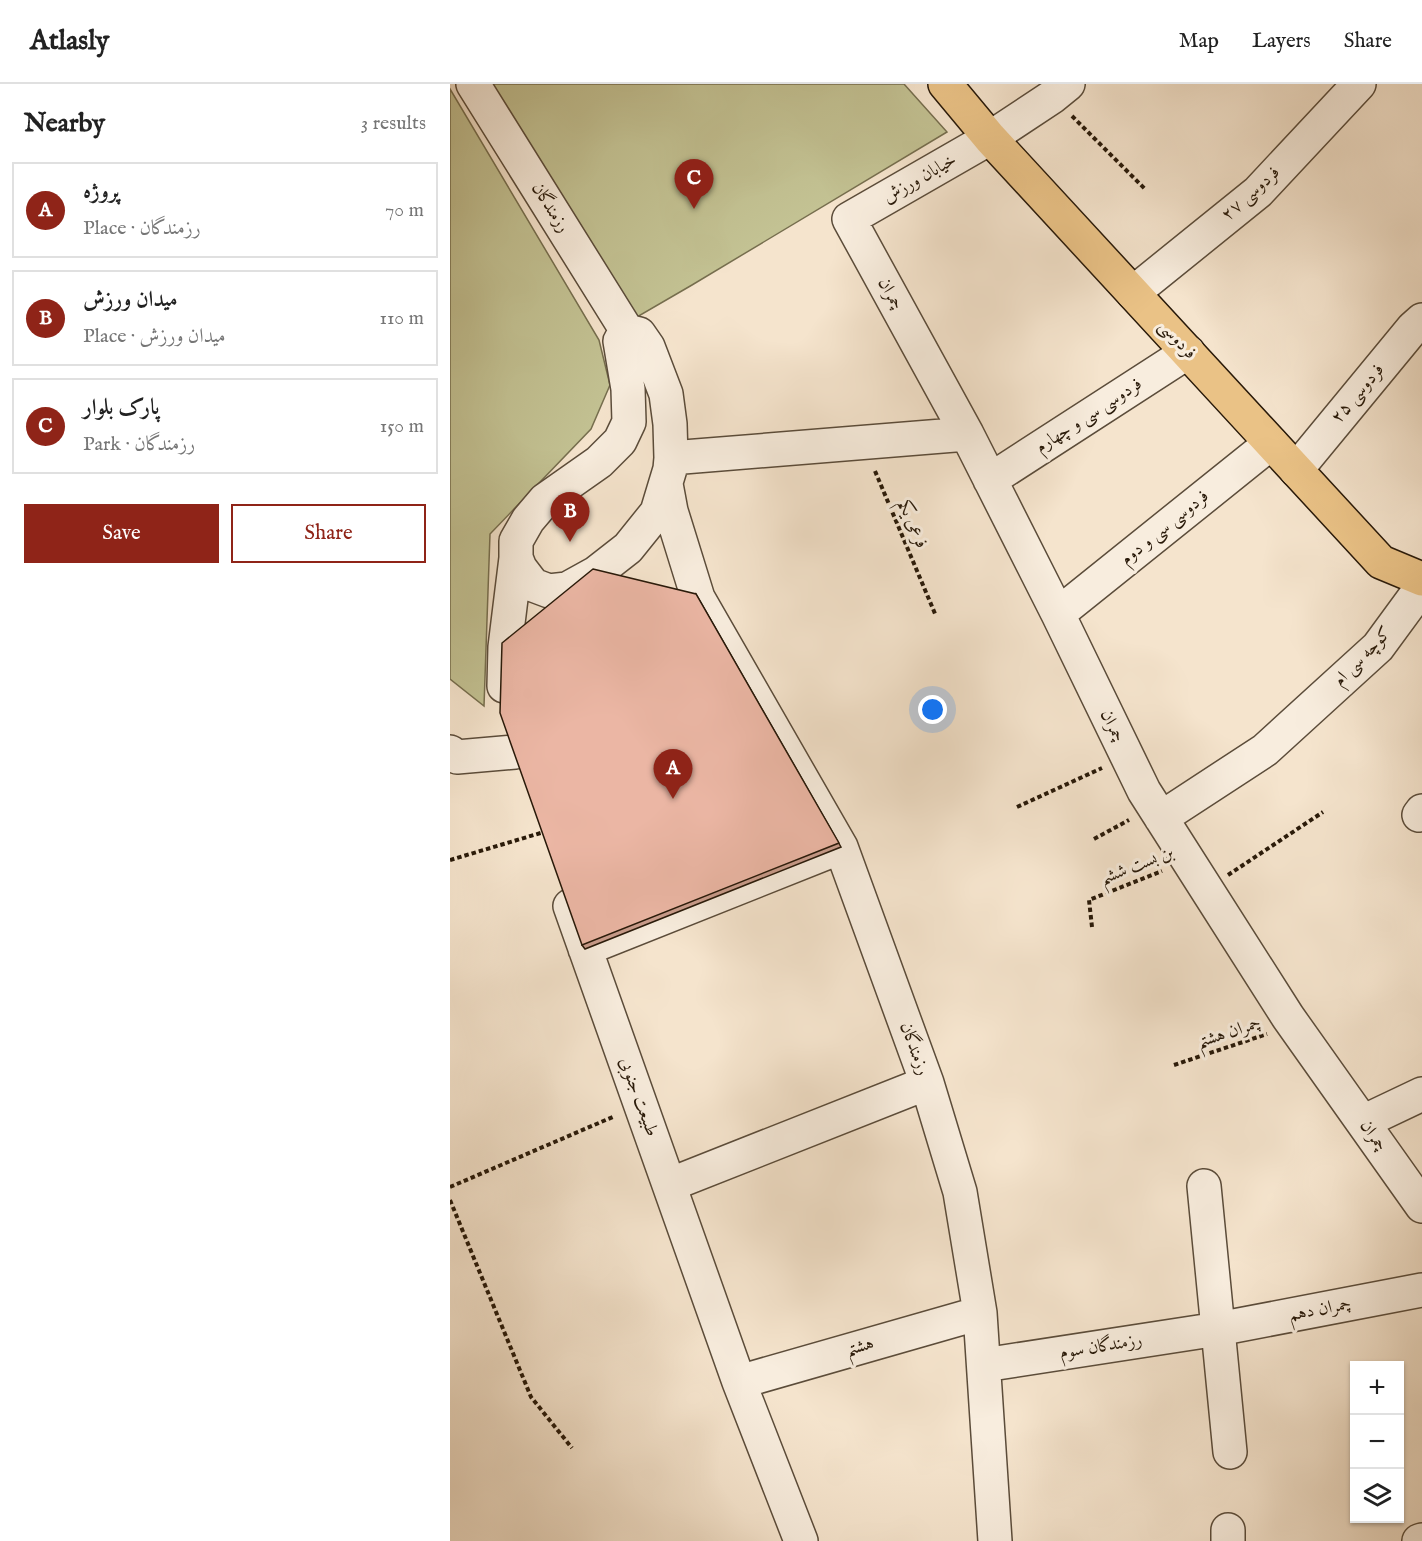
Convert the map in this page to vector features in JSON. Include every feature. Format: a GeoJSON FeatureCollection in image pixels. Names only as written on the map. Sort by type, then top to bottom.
{"type":"FeatureCollection","features":[{"type":"Feature","properties":{"kind":"main road","name":"فردوسی"},"geometry":{"type":"LineString","coordinates":[[945,84],[990,138],[1381,562],[1422,579]]}},
{"type":"Feature","properties":{"kind":"street","name":"رزمندگان"},"geometry":{"type":"LineString","coordinates":[[474,84],[627,331],[639,334],[648,347],[666,394],[670,424],[668,471],[671,511],[698,598],[841,847],[927,1083],[960,1192],[980,1313],[995,1541]]}},
{"type":"Feature","properties":{"kind":"street","name":"فردوسی ۲۷"},"geometry":{"type":"LineString","coordinates":[[1133,293],[1258,192],[1359,84]]}},
{"type":"Feature","properties":{"kind":"street","name":"خیابان ورزش"},"geometry":{"type":"LineString","coordinates":[[849,219],[990,138],[1054,88]]}},
{"type":"Feature","properties":{"kind":"street","name":"چمران"},"geometry":{"type":"LineString","coordinates":[[849,219],[967,434],[1144,791],[1294,1025],[1422,1206]]}},
{"type":"Feature","properties":{"kind":"street","name":"فردوسی ۲۵"},"geometry":{"type":"LineString","coordinates":[[1296,470],[1419,328]]}},
{"type":"Feature","properties":{"kind":"street"},"geometry":{"type":"LineString","coordinates":[[450,752],[457,758],[512,744],[505,647],[516,541],[528,520],[545,500],[599,462],[620,441],[629,422],[628,389],[620,341],[627,331]]}},
{"type":"Feature","properties":{"kind":"street","name":"فردوسی سی و چهارم"},"geometry":{"type":"LineString","coordinates":[[990,480],[1188,352]]}},
{"type":"Feature","properties":{"kind":"street"},"geometry":{"type":"LineString","coordinates":[[505,647],[567,589],[596,573],[628,548],[657,512],[668,471],[863,443],[967,434]]}},
{"type":"Feature","properties":{"kind":"street","name":"فردوسی سی و دوم"},"geometry":{"type":"LineString","coordinates":[[1058,614],[1271,443]]}},
{"type":"Feature","properties":{"kind":"street"},"geometry":{"type":"LineString","coordinates":[[516,558],[520,568],[533,585],[549,591],[567,589]]}},
{"type":"Feature","properties":{"kind":"street"},"geometry":{"type":"LineString","coordinates":[[596,573],[630,581]]}},
{"type":"Feature","properties":{"kind":"street","name":"کوچه سی ام"},"geometry":{"type":"LineString","coordinates":[[1157,813],[1265,750],[1378,647],[1422,587]]}},
{"type":"Feature","properties":{"kind":"street"},"geometry":{"type":"LineString","coordinates":[[664,589],[698,598]]}},
{"type":"Feature","properties":{"kind":"street"},"geometry":{"type":"LineString","coordinates":[[585,949],[841,847]]}},
{"type":"Feature","properties":{"kind":"street","name":"طبیعت جنوبی"},"geometry":{"type":"LineString","coordinates":[[559,875],[739,1382],[801,1541]]}},
{"type":"Feature","properties":{"kind":"street"},"geometry":{"type":"LineString","coordinates":[[669,1185],[927,1083]]}},
{"type":"Feature","properties":{"kind":"street"},"geometry":{"type":"LineString","coordinates":[[1363,1122],[1422,1094]]}},
{"type":"Feature","properties":{"kind":"street"},"geometry":{"type":"LineString","coordinates":[[1203,1186],[1230,1452]]}},
{"type":"Feature","properties":{"kind":"street","name":"چمران دهم"},"geometry":{"type":"LineString","coordinates":[[1218,1329],[1422,1290]]}},
{"type":"Feature","properties":{"kind":"street","name":"هشتم"},"geometry":{"type":"LineString","coordinates":[[739,1382],[980,1313]]}},
{"type":"Feature","properties":{"kind":"street","name":"رزمندگان سوم"},"geometry":{"type":"LineString","coordinates":[[984,1365],[1218,1329]]}},
{"type":"Feature","properties":{"kind":"path"},"geometry":{"type":"LineString","coordinates":[[1054,88],[1145,189]]}},
{"type":"Feature","properties":{"kind":"path","name":"فرعی یکم"},"geometry":{"type":"LineString","coordinates":[[863,443],[936,616]]}},
{"type":"Feature","properties":{"kind":"path"},"geometry":{"type":"LineString","coordinates":[[1017,807],[1127,757]]}},
{"type":"Feature","properties":{"kind":"path"},"geometry":{"type":"LineString","coordinates":[[1206,890],[1323,812]]}},
{"type":"Feature","properties":{"kind":"path"},"geometry":{"type":"LineString","coordinates":[[1094,839],[1157,813]]}},
{"type":"Feature","properties":{"kind":"path"},"geometry":{"type":"LineString","coordinates":[[450,860],[544,832]]}},
{"type":"Feature","properties":{"kind":"path","name":"بن بست ششم"},"geometry":{"type":"LineString","coordinates":[[1092,927],[1089,900],[1188,861]]}},
{"type":"Feature","properties":{"kind":"path","name":"چمران هشتم"},"geometry":{"type":"LineString","coordinates":[[1174,1065],[1294,1025]]}},
{"type":"Feature","properties":{"kind":"path"},"geometry":{"type":"LineString","coordinates":[[450,1187],[640,1105]]}},
{"type":"Feature","properties":{"kind":"path"},"geometry":{"type":"LineString","coordinates":[[450,1200],[531,1397],[572,1448]]}},
{"type":"Feature","properties":{"kind":"shaded area"},"geometry":{"type":"Polygon","coordinates":[[[491,84],[904,84],[947,132],[637,317],[491,84]]]}},
{"type":"Feature","properties":{"kind":"shaded area"},"geometry":{"type":"Polygon","coordinates":[[[450,89],[599,340],[610,385],[591,429],[490,534],[484,706],[450,679],[450,89]]]}},
{"type":"Feature","properties":{"kind":"building"},"geometry":{"type":"Polygon","coordinates":[[[593,569],[696,594],[839,843],[582,945],[500,713],[502,643],[593,569]]]}},
{"type":"Feature","properties":{"kind":"place","name":"پارک بلوار"},"geometry":{"type":"Point","coordinates":[694,209]}},
{"type":"Feature","properties":{"kind":"place","name":"میدان ورزش"},"geometry":{"type":"Point","coordinates":[570,542]}},
{"type":"Feature","properties":{"kind":"place","name":"پروژه"},"geometry":{"type":"Point","coordinates":[673,799]}}]}
